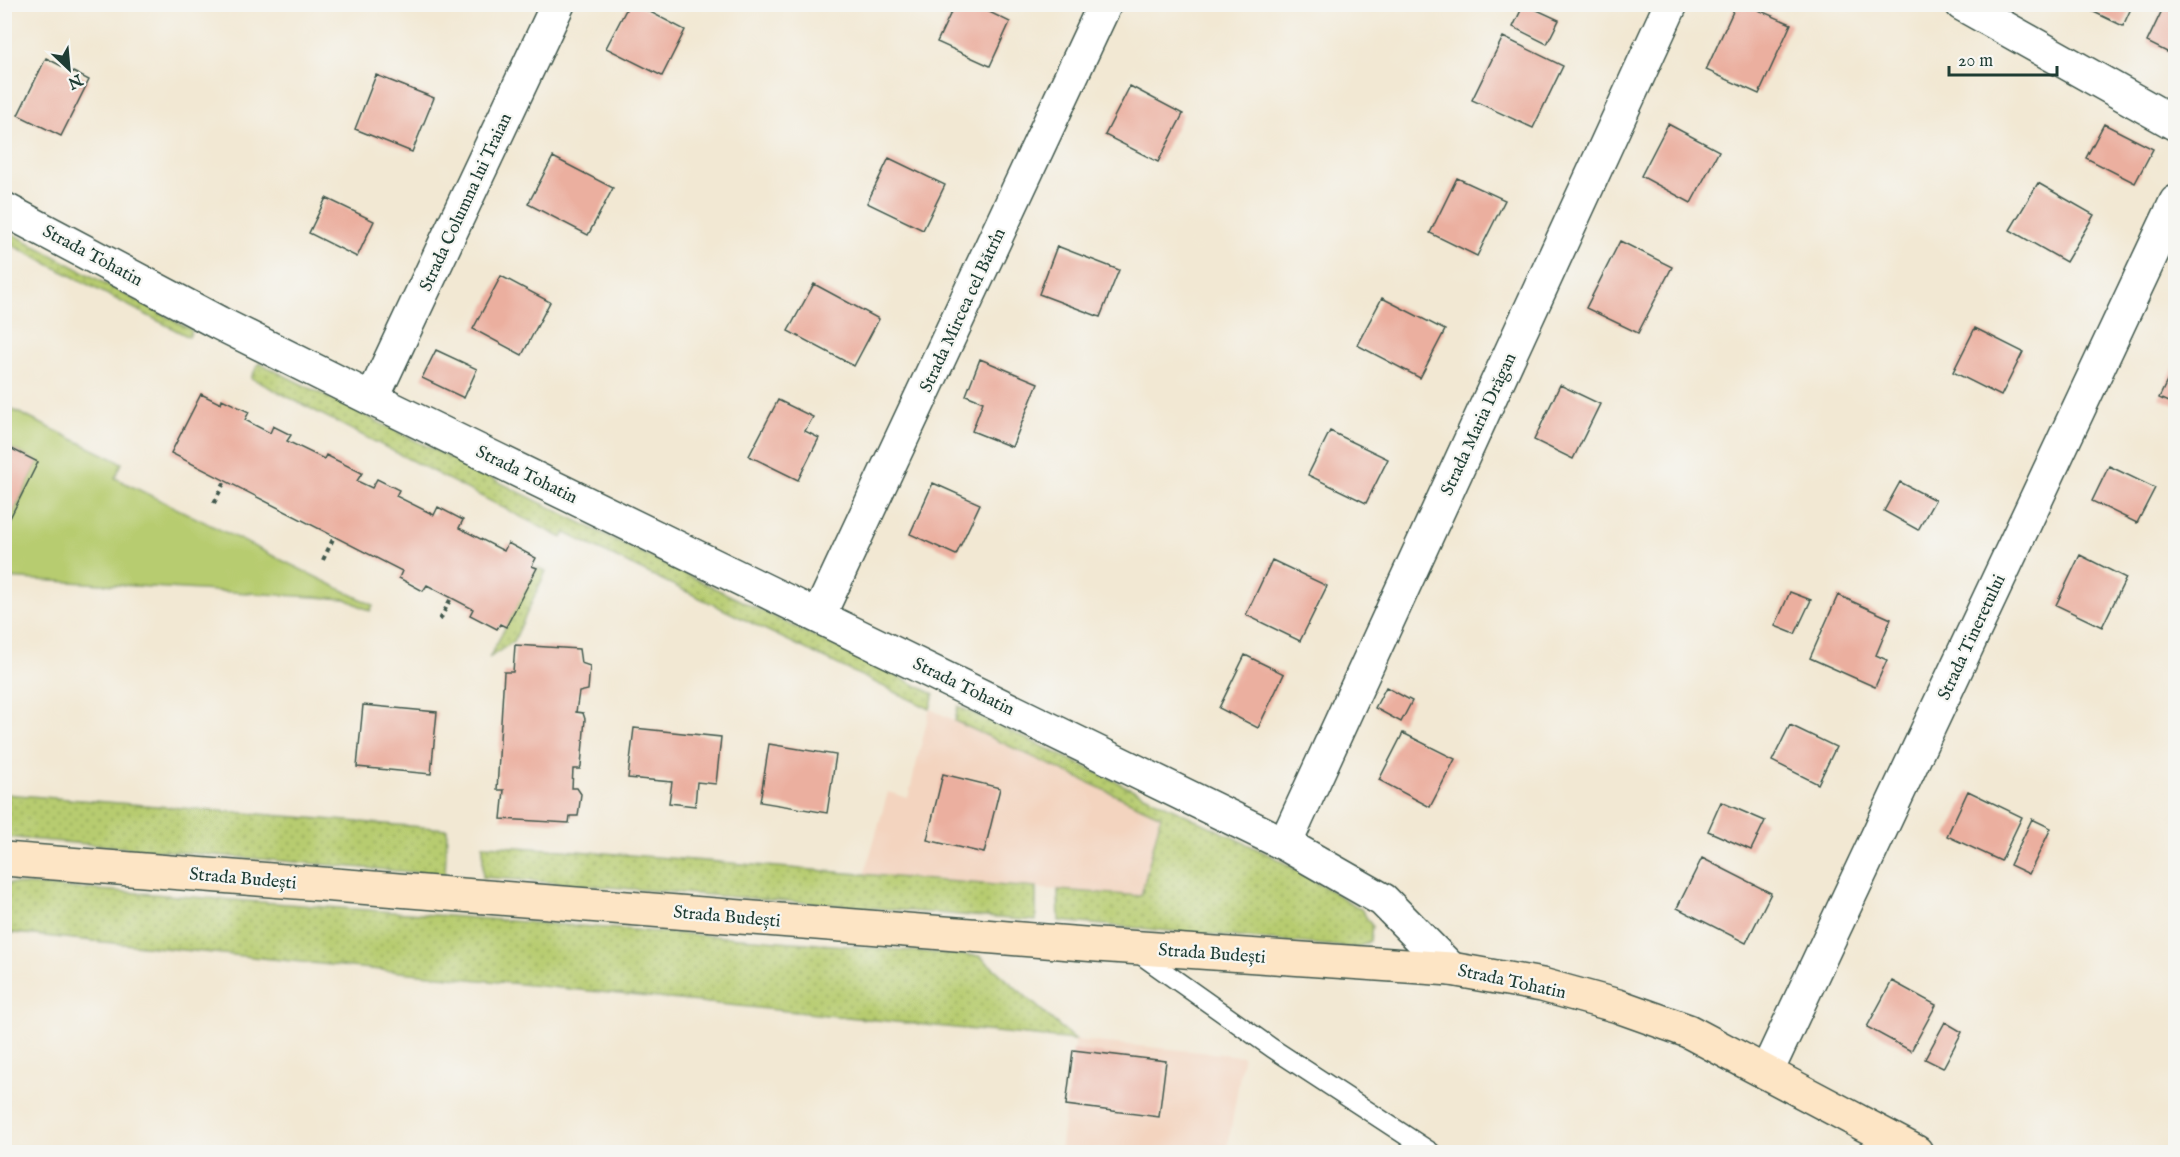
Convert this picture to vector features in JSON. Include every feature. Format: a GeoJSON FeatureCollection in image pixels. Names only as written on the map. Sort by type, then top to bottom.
{"type":"FeatureCollection","features":[{"type":"Feature","properties":{"kind":"street","name":"Strada Columna lui Traian"},"geometry":{"type":"LineString","coordinates":[[372,399],[558,4]]}},
{"type":"Feature","properties":{"kind":"street","name":"Strada Mircea cel Bătrîn"},"geometry":{"type":"LineString","coordinates":[[819,615],[1105,4]]}},
{"type":"Feature","properties":{"kind":"street","name":"Strada Maria Drăgan"},"geometry":{"type":"LineString","coordinates":[[1285,844],[1671,4]]}},
{"type":"Feature","properties":{"kind":"street"},"geometry":{"type":"LineString","coordinates":[[1962,4],[2175,124]]}},
{"type":"Feature","properties":{"kind":"street","name":"Strada Tineretului"},"geometry":{"type":"LineString","coordinates":[[1767,1071],[2175,202]]}},
{"type":"Feature","properties":{"kind":"street","name":"Strada Tohatin"},"geometry":{"type":"LineString","coordinates":[[4,209],[219,323],[372,399],[1285,844],[1383,900],[1451,969],[1542,986],[1618,1006],[1688,1031],[1916,1152]]}},
{"type":"Feature","properties":{"kind":"street","name":"Strada Budești"},"geometry":{"type":"LineString","coordinates":[[4,859],[1130,948],[1451,969]]}},
{"type":"Feature","properties":{"kind":"lane"},"geometry":{"type":"LineString","coordinates":[[1130,948],[1272,1048],[1431,1152]]}},
{"type":"Feature","properties":{"kind":"path"},"geometry":{"type":"LineString","coordinates":[[214,503],[225,481]]}},
{"type":"Feature","properties":{"kind":"path"},"geometry":{"type":"LineString","coordinates":[[323,560],[334,537]]}},
{"type":"Feature","properties":{"kind":"path"},"geometry":{"type":"LineString","coordinates":[[440,620],[452,598]]}},
{"type":"Feature","properties":{"kind":"shaded area"},"geometry":{"type":"Polygon","coordinates":[[[930,709],[1161,816],[1141,896],[864,876],[888,792],[908,798],[930,709]]]}},
{"type":"Feature","properties":{"kind":"shaded area"},"geometry":{"type":"Polygon","coordinates":[[[1075,1040],[1243,1056],[1227,1152],[1060,1152],[1075,1040]]]}},
{"type":"Feature","properties":{"kind":"green space"},"geometry":{"type":"Polygon","coordinates":[[[5,234],[15,235],[192,330],[189,337],[8,243],[5,250],[5,234]]]}},
{"type":"Feature","properties":{"kind":"green space"},"geometry":{"type":"Polygon","coordinates":[[[259,363],[640,552],[934,694],[930,709],[565,533],[562,538],[251,378],[259,363]]]}},
{"type":"Feature","properties":{"kind":"green space"},"geometry":{"type":"Polygon","coordinates":[[[5,406],[122,463],[115,478],[373,605],[370,611],[346,599],[5,578],[5,530],[38,462],[5,445],[5,406]]]}},
{"type":"Feature","properties":{"kind":"green space"},"geometry":{"type":"Polygon","coordinates":[[[537,568],[546,571],[514,641],[489,658],[537,568]]]}},
{"type":"Feature","properties":{"kind":"green space"},"geometry":{"type":"Polygon","coordinates":[[[958,706],[1276,858],[1361,909],[1372,926],[1370,941],[1357,948],[1059,921],[1058,890],[1141,896],[1161,816],[955,721],[958,706]]]}},
{"type":"Feature","properties":{"kind":"green space"},"geometry":{"type":"Polygon","coordinates":[[[5,794],[447,829],[445,875],[5,837],[5,794]]]}},
{"type":"Feature","properties":{"kind":"green space"},"geometry":{"type":"Polygon","coordinates":[[[483,845],[1036,888],[1036,921],[483,877],[483,845]]]}},
{"type":"Feature","properties":{"kind":"green space"},"geometry":{"type":"Polygon","coordinates":[[[5,883],[980,956],[1075,1040],[5,932],[5,883]]]}},
{"type":"Feature","properties":{"kind":"building"},"geometry":{"type":"Polygon","coordinates":[[[629,4],[635,4],[685,30],[662,76],[606,48],[629,4]]]}},
{"type":"Feature","properties":{"kind":"building"},"geometry":{"type":"Polygon","coordinates":[[[955,4],[973,4],[1010,22],[990,66],[937,42],[955,4]]]}},
{"type":"Feature","properties":{"kind":"building"},"geometry":{"type":"Polygon","coordinates":[[[1524,4],[1559,20],[1547,44],[1513,27],[1524,4]]]}},
{"type":"Feature","properties":{"kind":"building"},"geometry":{"type":"Polygon","coordinates":[[[2077,4],[2133,4],[2123,26],[2077,4]]]}},
{"type":"Feature","properties":{"kind":"building"},"geometry":{"type":"Polygon","coordinates":[[[2165,4],[2175,4],[2175,56],[2147,42],[2165,4]]]}},
{"type":"Feature","properties":{"kind":"building"},"geometry":{"type":"Polygon","coordinates":[[[1736,5],[1747,5],[1791,24],[1759,94],[1706,70],[1736,5]]]}},
{"type":"Feature","properties":{"kind":"building"},"geometry":{"type":"Polygon","coordinates":[[[1503,37],[1563,66],[1533,128],[1472,100],[1503,37]]]}},
{"type":"Feature","properties":{"kind":"building"},"geometry":{"type":"Polygon","coordinates":[[[46,58],[89,80],[61,136],[18,115],[46,58]]]}},
{"type":"Feature","properties":{"kind":"building"},"geometry":{"type":"Polygon","coordinates":[[[376,75],[434,98],[412,152],[355,129],[376,75]]]}},
{"type":"Feature","properties":{"kind":"building"},"geometry":{"type":"Polygon","coordinates":[[[1130,86],[1183,114],[1158,162],[1105,135],[1130,86]]]}},
{"type":"Feature","properties":{"kind":"building"},"geometry":{"type":"Polygon","coordinates":[[[1668,124],[1719,151],[1691,203],[1641,176],[1668,124]]]}},
{"type":"Feature","properties":{"kind":"building"},"geometry":{"type":"Polygon","coordinates":[[[2104,124],[2153,149],[2135,183],[2086,158],[2104,124]]]}},
{"type":"Feature","properties":{"kind":"building"},"geometry":{"type":"Polygon","coordinates":[[[553,157],[613,188],[588,235],[528,204],[553,157]]]}},
{"type":"Feature","properties":{"kind":"building"},"geometry":{"type":"Polygon","coordinates":[[[889,158],[945,185],[923,230],[867,203],[889,158]]]}},
{"type":"Feature","properties":{"kind":"building"},"geometry":{"type":"Polygon","coordinates":[[[1457,178],[1505,200],[1477,256],[1430,233],[1457,178]]]}},
{"type":"Feature","properties":{"kind":"building"},"geometry":{"type":"Polygon","coordinates":[[[2038,183],[2094,215],[2066,262],[2010,230],[2038,183]]]}},
{"type":"Feature","properties":{"kind":"building"},"geometry":{"type":"Polygon","coordinates":[[[326,198],[374,221],[357,257],[309,233],[326,198]]]}},
{"type":"Feature","properties":{"kind":"building"},"geometry":{"type":"Polygon","coordinates":[[[1620,241],[1672,267],[1638,333],[1586,308],[1620,241]]]}},
{"type":"Feature","properties":{"kind":"building"},"geometry":{"type":"Polygon","coordinates":[[[1057,246],[1119,270],[1100,317],[1039,294],[1057,246]]]}},
{"type":"Feature","properties":{"kind":"building"},"geometry":{"type":"Polygon","coordinates":[[[501,276],[550,302],[522,355],[473,329],[501,276]]]}},
{"type":"Feature","properties":{"kind":"building"},"geometry":{"type":"Polygon","coordinates":[[[814,284],[879,319],[854,366],[788,331],[814,284]]]}},
{"type":"Feature","properties":{"kind":"building"},"geometry":{"type":"Polygon","coordinates":[[[1382,298],[1445,330],[1420,378],[1357,345],[1382,298]]]}},
{"type":"Feature","properties":{"kind":"building"},"geometry":{"type":"Polygon","coordinates":[[[1975,328],[2023,352],[2001,396],[1953,372],[1975,328]]]}},
{"type":"Feature","properties":{"kind":"building"},"geometry":{"type":"Polygon","coordinates":[[[436,350],[477,369],[464,398],[422,378],[436,350]]]}},
{"type":"Feature","properties":{"kind":"building"},"geometry":{"type":"Polygon","coordinates":[[[980,359],[1038,383],[1012,447],[972,431],[983,402],[966,395],[980,359]]]}},
{"type":"Feature","properties":{"kind":"building"},"geometry":{"type":"Polygon","coordinates":[[[2175,365],[2175,405],[2159,398],[2175,365]]]}},
{"type":"Feature","properties":{"kind":"building"},"geometry":{"type":"Polygon","coordinates":[[[1560,385],[1600,404],[1573,459],[1534,440],[1560,385]]]}},
{"type":"Feature","properties":{"kind":"building"},"geometry":{"type":"Polygon","coordinates":[[[201,394],[221,404],[222,399],[249,412],[245,420],[270,433],[273,426],[291,435],[287,441],[324,459],[326,455],[362,473],[357,481],[372,488],[377,479],[399,490],[396,496],[434,515],[438,507],[463,520],[459,528],[504,551],[508,543],[536,558],[532,566],[537,568],[506,627],[500,624],[497,629],[470,615],[473,609],[427,585],[423,591],[399,578],[402,571],[171,453],[201,394]]]}},
{"type":"Feature","properties":{"kind":"building"},"geometry":{"type":"Polygon","coordinates":[[[778,400],[813,417],[805,431],[819,438],[798,480],[749,456],[778,400]]]}},
{"type":"Feature","properties":{"kind":"building"},"geometry":{"type":"Polygon","coordinates":[[[1330,431],[1388,459],[1366,503],[1308,475],[1330,431]]]}},
{"type":"Feature","properties":{"kind":"building"},"geometry":{"type":"Polygon","coordinates":[[[4,445],[38,462],[4,530],[4,445]]]}},
{"type":"Feature","properties":{"kind":"building"},"geometry":{"type":"Polygon","coordinates":[[[2109,466],[2155,488],[2137,523],[2092,501],[2109,466]]]}},
{"type":"Feature","properties":{"kind":"building"},"geometry":{"type":"Polygon","coordinates":[[[1900,482],[1935,500],[1918,530],[1884,511],[1900,482]]]}},
{"type":"Feature","properties":{"kind":"building"},"geometry":{"type":"Polygon","coordinates":[[[933,483],[980,504],[956,555],[910,534],[933,483]]]}},
{"type":"Feature","properties":{"kind":"building"},"geometry":{"type":"Polygon","coordinates":[[[2080,555],[2126,578],[2102,627],[2056,605],[2080,555]]]}},
{"type":"Feature","properties":{"kind":"building"},"geometry":{"type":"Polygon","coordinates":[[[1272,560],[1327,586],[1300,641],[1246,615],[1272,560]]]}},
{"type":"Feature","properties":{"kind":"building"},"geometry":{"type":"Polygon","coordinates":[[[1790,592],[1811,600],[1795,634],[1775,626],[1790,592]]]}},
{"type":"Feature","properties":{"kind":"building"},"geometry":{"type":"Polygon","coordinates":[[[1838,595],[1891,619],[1876,655],[1887,660],[1875,687],[1810,658],[1838,595]]]}},
{"type":"Feature","properties":{"kind":"building"},"geometry":{"type":"Polygon","coordinates":[[[515,645],[579,649],[581,663],[590,666],[588,690],[579,692],[576,712],[583,713],[585,719],[581,766],[580,769],[573,769],[572,788],[577,788],[581,794],[578,816],[570,816],[569,823],[501,819],[504,790],[497,790],[504,672],[513,672],[515,645]]]}},
{"type":"Feature","properties":{"kind":"building"},"geometry":{"type":"Polygon","coordinates":[[[1245,655],[1284,674],[1258,728],[1219,708],[1245,655]]]}},
{"type":"Feature","properties":{"kind":"building"},"geometry":{"type":"Polygon","coordinates":[[[1386,687],[1412,701],[1401,722],[1375,708],[1386,687]]]}},
{"type":"Feature","properties":{"kind":"building"},"geometry":{"type":"Polygon","coordinates":[[[363,705],[437,712],[431,774],[357,767],[363,705]]]}},
{"type":"Feature","properties":{"kind":"building"},"geometry":{"type":"Polygon","coordinates":[[[1790,725],[1836,747],[1818,784],[1772,761],[1790,725]]]}},
{"type":"Feature","properties":{"kind":"building"},"geometry":{"type":"Polygon","coordinates":[[[634,728],[721,737],[716,784],[697,782],[695,806],[669,803],[672,782],[628,778],[634,728]]]}},
{"type":"Feature","properties":{"kind":"building"},"geometry":{"type":"Polygon","coordinates":[[[1403,733],[1455,759],[1430,807],[1379,780],[1403,733]]]}},
{"type":"Feature","properties":{"kind":"building"},"geometry":{"type":"Polygon","coordinates":[[[769,744],[836,755],[827,813],[760,802],[769,744]]]}},
{"type":"Feature","properties":{"kind":"building"},"geometry":{"type":"Polygon","coordinates":[[[943,774],[1000,788],[984,853],[927,840],[943,774]]]}},
{"type":"Feature","properties":{"kind":"building"},"geometry":{"type":"Polygon","coordinates":[[[1968,791],[2022,817],[2001,861],[1947,836],[1968,791]]]}},
{"type":"Feature","properties":{"kind":"building"},"geometry":{"type":"Polygon","coordinates":[[[1721,802],[1765,821],[1751,850],[1708,831],[1721,802]]]}},
{"type":"Feature","properties":{"kind":"building"},"geometry":{"type":"Polygon","coordinates":[[[2032,819],[2051,828],[2029,874],[2010,865],[2032,819]]]}},
{"type":"Feature","properties":{"kind":"building"},"geometry":{"type":"Polygon","coordinates":[[[1702,858],[1771,893],[1746,943],[1677,908],[1702,858]]]}},
{"type":"Feature","properties":{"kind":"building"},"geometry":{"type":"Polygon","coordinates":[[[1892,981],[1936,1005],[1911,1051],[1867,1027],[1892,981]]]}},
{"type":"Feature","properties":{"kind":"building"},"geometry":{"type":"Polygon","coordinates":[[[1945,1022],[1962,1032],[1943,1068],[1925,1059],[1945,1022]]]}},
{"type":"Feature","properties":{"kind":"building"},"geometry":{"type":"Polygon","coordinates":[[[1073,1050],[1166,1061],[1159,1117],[1066,1105],[1073,1050]]]}}]}
